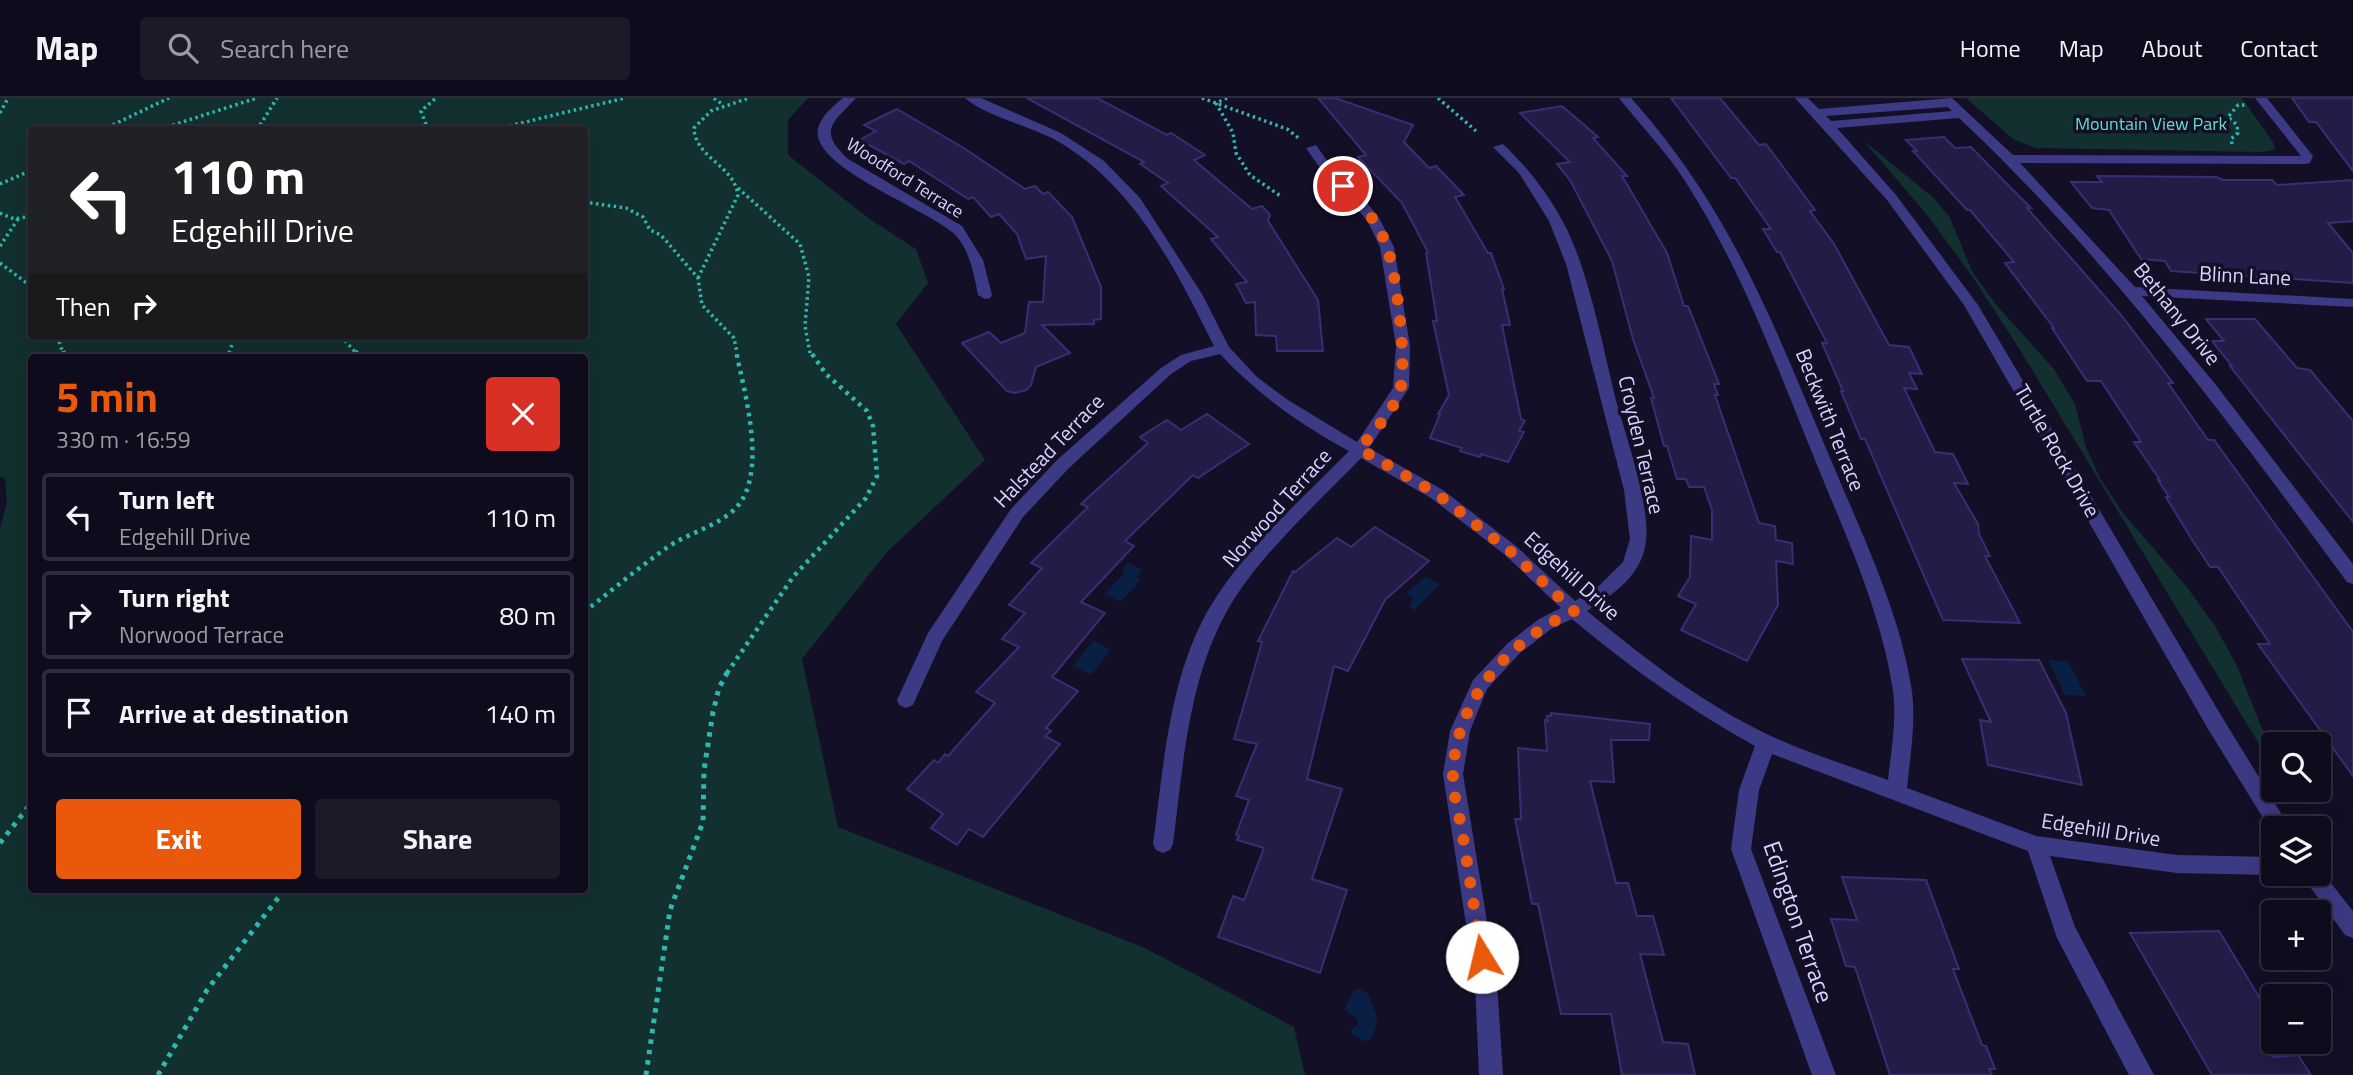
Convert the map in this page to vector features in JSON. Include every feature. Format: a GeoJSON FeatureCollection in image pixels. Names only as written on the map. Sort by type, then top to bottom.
{"type":"FeatureCollection","features":[{"type":"Feature","properties":{"kind":"street","name":"Woodford Terrace"},"geometry":{"type":"LineString","coordinates":[[850,98],[826,120],[822,133],[827,149],[844,162],[957,229],[977,257],[985,295]]}},
{"type":"Feature","properties":{"kind":"street","name":"Edgehill Drive"},"geometry":{"type":"LineString","coordinates":[[971,98],[1057,136],[1100,164],[1134,198],[1195,294],[1223,349],[1252,380],[1283,404],[1437,494],[1510,551],[1574,611],[1636,662],[1700,706],[1766,743],[2036,845],[2176,864],[2261,866]]}},
{"type":"Feature","properties":{"kind":"street","name":"Beckwith Terrace"},"geometry":{"type":"LineString","coordinates":[[1625,98],[1686,169],[1731,245],[1778,349],[1877,592],[1903,691],[1898,793]]}},
{"type":"Feature","properties":{"kind":"street","name":"Turtle Rock Drive"},"geometry":{"type":"LineString","coordinates":[[1801,98],[1872,171],[1929,244],[1971,305],[2214,723],[2272,816]]}},
{"type":"Feature","properties":{"kind":"street"},"geometry":{"type":"LineString","coordinates":[[1817,113],[1948,100]]}},
{"type":"Feature","properties":{"kind":"street","name":"Bethany Drive"},"geometry":{"type":"LineString","coordinates":[[1948,100],[2010,159],[2134,291],[2353,577]]}},
{"type":"Feature","properties":{"kind":"street"},"geometry":{"type":"LineString","coordinates":[[2010,159],[2306,160],[2307,156],[2257,101]]}},
{"type":"Feature","properties":{"kind":"street"},"geometry":{"type":"LineString","coordinates":[[1829,125],[1963,114]]}},
{"type":"Feature","properties":{"kind":"street","name":"Croyden Terrace"},"geometry":{"type":"LineString","coordinates":[[1492,1075],[1486,983],[1453,774],[1460,731],[1480,685],[1514,648],[1545,624],[1574,611],[1606,590],[1630,565],[1638,539],[1632,490],[1573,264],[1556,221],[1524,171],[1499,147]]}},
{"type":"Feature","properties":{"kind":"street","name":"Norwood Terrace"},"geometry":{"type":"LineString","coordinates":[[1163,844],[1177,741],[1195,660],[1220,606],[1260,553],[1360,449],[1401,388],[1403,346],[1387,247],[1374,221],[1355,197],[1331,175],[1312,148]]}},
{"type":"Feature","properties":{"kind":"street","name":"Blinn Lane"},"geometry":{"type":"LineString","coordinates":[[2134,291],[2353,303]]}},
{"type":"Feature","properties":{"kind":"street","name":"Halstead Terrace"},"geometry":{"type":"LineString","coordinates":[[905,701],[934,638],[1017,513],[1063,464],[1166,371],[1186,358],[1223,349]]}},
{"type":"Feature","properties":{"kind":"street","name":"Edington Terrace"},"geometry":{"type":"LineString","coordinates":[[1766,743],[1749,790],[1741,849],[1824,1075]]}},
{"type":"Feature","properties":{"kind":"street"},"geometry":{"type":"LineString","coordinates":[[2036,845],[2064,931],[2142,1075]]}},
{"type":"Feature","properties":{"kind":"street"},"geometry":{"type":"LineString","coordinates":[[2320,886],[2353,928]]}},
{"type":"Feature","properties":{"kind":"path"},"geometry":{"type":"LineString","coordinates":[[0,113],[8,98]]}},
{"type":"Feature","properties":{"kind":"path"},"geometry":{"type":"LineString","coordinates":[[110,126],[169,98]]}},
{"type":"Feature","properties":{"kind":"path"},"geometry":{"type":"LineString","coordinates":[[170,126],[257,98]]}},
{"type":"Feature","properties":{"kind":"path"},"geometry":{"type":"LineString","coordinates":[[260,126],[277,98]]}},
{"type":"Feature","properties":{"kind":"path"},"geometry":{"type":"LineString","coordinates":[[427,126],[421,111],[436,98]]}},
{"type":"Feature","properties":{"kind":"path"},"geometry":{"type":"LineString","coordinates":[[509,126],[625,98]]}},
{"type":"Feature","properties":{"kind":"path"},"geometry":{"type":"LineString","coordinates":[[714,98],[723,104]]}},
{"type":"Feature","properties":{"kind":"path"},"geometry":{"type":"LineString","coordinates":[[646,1075],[670,910],[703,822],[704,770],[712,712],[719,688],[732,663],[793,577],[866,498],[877,476],[873,426],[867,411],[827,374],[808,348],[805,326],[808,276],[800,244],[738,188],[724,166],[701,148],[692,135],[695,123],[723,104],[749,98]]}},
{"type":"Feature","properties":{"kind":"path"},"geometry":{"type":"LineString","coordinates":[[1202,98],[1287,129],[1312,148]]}},
{"type":"Feature","properties":{"kind":"path"},"geometry":{"type":"LineString","coordinates":[[1216,103],[1227,98]]}},
{"type":"Feature","properties":{"kind":"path"},"geometry":{"type":"LineString","coordinates":[[1438,98],[1476,131]]}},
{"type":"Feature","properties":{"kind":"path"},"geometry":{"type":"LineString","coordinates":[[2238,153],[2231,139],[2238,133],[2237,125],[2228,117],[2238,105],[2257,101]]}},
{"type":"Feature","properties":{"kind":"path"},"geometry":{"type":"LineString","coordinates":[[1216,103],[1233,133],[1236,153],[1250,176],[1282,197]]}},
{"type":"Feature","properties":{"kind":"path"},"geometry":{"type":"LineString","coordinates":[[0,184],[28,172]]}},
{"type":"Feature","properties":{"kind":"path"},"geometry":{"type":"LineString","coordinates":[[698,278],[720,237],[725,219],[738,200],[738,188]]}},
{"type":"Feature","properties":{"kind":"path"},"geometry":{"type":"LineString","coordinates":[[588,203],[626,208],[643,217],[650,230],[661,235],[698,278],[702,305],[734,338],[752,438],[750,474],[742,500],[726,515],[667,547],[588,609]]}},
{"type":"Feature","properties":{"kind":"path"},"geometry":{"type":"LineString","coordinates":[[0,213],[18,219],[28,217]]}},
{"type":"Feature","properties":{"kind":"path"},"geometry":{"type":"LineString","coordinates":[[0,246],[18,219]]}},
{"type":"Feature","properties":{"kind":"path"},"geometry":{"type":"LineString","coordinates":[[0,263],[28,284]]}},
{"type":"Feature","properties":{"kind":"path"},"geometry":{"type":"LineString","coordinates":[[345,340],[357,354]]}},
{"type":"Feature","properties":{"kind":"path"},"geometry":{"type":"LineString","coordinates":[[0,843],[28,807]]}},
{"type":"Feature","properties":{"kind":"path"},"geometry":{"type":"LineString","coordinates":[[160,1073],[207,990],[282,893]]}},
{"type":"Feature","properties":{"kind":"green space"},"geometry":{"type":"Polygon","coordinates":[[[0,98],[808,98],[788,120],[788,155],[871,220],[916,249],[928,283],[896,324],[985,460],[887,552],[802,659],[838,827],[1145,948],[1294,1027],[1305,1075],[0,1075],[0,529],[7,501],[5,479],[0,477],[0,98]]]}},
{"type":"Feature","properties":{"kind":"green space","name":"Mountain View Park"},"geometry":{"type":"Polygon","coordinates":[[[1966,98],[2242,98],[2273,142],[2275,150],[2262,152],[2035,148],[2013,139],[1966,98]]]}},
{"type":"Feature","properties":{"kind":"green space"},"geometry":{"type":"Polygon","coordinates":[[[1864,141],[1935,199],[1950,218],[1973,273],[1998,307],[2054,369],[2075,404],[2086,447],[2100,478],[2123,513],[2186,586],[2215,626],[2237,666],[2263,732],[2261,732],[2261,747],[2020,350],[1972,276],[1928,216],[1864,141]]]}},
{"type":"Feature","properties":{"kind":"water"},"geometry":{"type":"Polygon","coordinates":[[[1128,563],[1142,570],[1136,577],[1141,580],[1120,602],[1105,594],[1125,572],[1122,569],[1128,563]]]}},
{"type":"Feature","properties":{"kind":"water"},"geometry":{"type":"Polygon","coordinates":[[[1425,577],[1440,584],[1415,610],[1409,607],[1413,599],[1406,593],[1425,577]]]}},
{"type":"Feature","properties":{"kind":"water"},"geometry":{"type":"Polygon","coordinates":[[[1094,640],[1111,650],[1091,675],[1073,666],[1094,640]]]}},
{"type":"Feature","properties":{"kind":"water"},"geometry":{"type":"Polygon","coordinates":[[[2048,660],[2068,661],[2086,696],[2065,695],[2048,660]]]}},
{"type":"Feature","properties":{"kind":"water"},"geometry":{"type":"Polygon","coordinates":[[[1361,989],[1368,994],[1377,1016],[1371,1039],[1365,1042],[1352,1034],[1351,1030],[1358,1025],[1358,1020],[1344,1010],[1354,990],[1361,989]]]}},
{"type":"Feature","properties":{"kind":"building"},"geometry":{"type":"Polygon","coordinates":[[[1027,98],[1097,98],[1167,135],[1171,133],[1205,155],[1194,160],[1252,209],[1262,206],[1270,215],[1268,221],[1318,300],[1323,351],[1277,351],[1276,336],[1256,335],[1255,302],[1246,303],[1236,284],[1247,282],[1211,239],[1218,237],[1161,186],[1168,183],[1140,164],[1144,162],[1027,98]]]}},
{"type":"Feature","properties":{"kind":"building"},"geometry":{"type":"Polygon","coordinates":[[[1318,98],[1335,98],[1413,125],[1404,142],[1429,168],[1436,166],[1464,195],[1455,197],[1488,253],[1491,253],[1504,289],[1510,325],[1502,325],[1521,419],[1525,421],[1519,431],[1524,432],[1508,462],[1460,451],[1462,448],[1430,438],[1438,414],[1449,395],[1433,321],[1437,321],[1426,253],[1428,252],[1402,203],[1358,157],[1366,155],[1318,98]]]}},
{"type":"Feature","properties":{"kind":"building"},"geometry":{"type":"Polygon","coordinates":[[[1671,98],[1720,98],[1759,145],[1766,144],[1815,210],[1810,211],[1834,244],[1889,345],[1909,347],[1922,374],[1909,373],[1917,389],[1904,388],[1935,452],[1953,454],[1968,484],[1954,483],[1978,524],[1979,534],[1990,556],[1985,556],[2020,623],[1943,620],[1865,439],[1861,439],[1822,343],[1827,343],[1780,252],[1777,252],[1763,229],[1771,229],[1735,178],[1731,178],[1671,98]]]}},
{"type":"Feature","properties":{"kind":"building"},"geometry":{"type":"Polygon","coordinates":[[[2292,98],[2353,98],[2353,171],[2316,122],[2309,122],[2292,98]]]}},
{"type":"Feature","properties":{"kind":"building"},"geometry":{"type":"Polygon","coordinates":[[[1562,106],[1598,137],[1593,138],[1627,176],[1622,176],[1667,253],[1684,306],[1688,306],[1719,384],[1714,384],[1718,395],[1715,395],[1759,523],[1775,526],[1776,540],[1792,543],[1793,564],[1776,561],[1778,605],[1747,661],[1681,630],[1696,604],[1678,596],[1690,577],[1691,536],[1712,540],[1712,510],[1704,487],[1689,487],[1686,479],[1677,479],[1667,446],[1664,446],[1651,398],[1654,398],[1633,339],[1612,261],[1570,180],[1557,164],[1570,162],[1520,113],[1562,106]]]}},
{"type":"Feature","properties":{"kind":"building"},"geometry":{"type":"Polygon","coordinates":[[[897,109],[962,147],[1025,189],[1035,186],[1043,194],[1048,192],[1072,217],[1101,287],[1101,319],[1094,320],[1094,324],[1042,325],[1070,353],[1036,367],[1031,385],[1026,390],[1015,393],[1007,391],[962,343],[989,332],[1001,343],[1025,333],[1029,302],[1043,302],[1046,256],[1026,259],[1017,234],[999,214],[991,217],[973,197],[968,199],[909,161],[904,164],[860,140],[876,131],[864,125],[897,109]]]}},
{"type":"Feature","properties":{"kind":"building"},"geometry":{"type":"Polygon","coordinates":[[[1944,137],[1955,148],[1971,147],[2031,208],[2027,208],[2121,315],[2173,383],[2168,383],[2208,440],[2214,440],[2353,632],[2353,776],[2331,745],[2331,732],[2321,732],[2258,644],[2270,644],[2218,567],[2210,567],[2191,538],[2166,497],[2169,497],[2160,480],[2134,442],[2141,442],[2101,381],[2087,381],[2054,328],[2005,263],[2014,262],[1906,140],[1944,137]]]}},
{"type":"Feature","properties":{"kind":"building"},"geometry":{"type":"Polygon","coordinates":[[[2097,176],[2217,177],[2223,180],[2272,180],[2277,185],[2353,180],[2353,221],[2328,223],[2353,253],[2353,283],[2171,271],[2165,261],[2141,259],[2109,210],[2092,208],[2071,182],[2102,182],[2097,176]]]}},
{"type":"Feature","properties":{"kind":"building"},"geometry":{"type":"Polygon","coordinates":[[[2206,319],[2255,319],[2297,368],[2310,370],[2353,421],[2353,522],[2230,366],[2212,341],[2224,341],[2206,319]]]}},
{"type":"Feature","properties":{"kind":"building"},"geometry":{"type":"Polygon","coordinates":[[[1207,414],[1249,444],[1198,478],[1193,475],[1125,541],[1134,546],[1081,602],[1105,613],[1052,677],[1078,691],[1046,728],[1051,731],[1045,736],[1060,744],[983,837],[969,829],[957,845],[931,828],[943,814],[907,789],[934,760],[938,763],[945,754],[948,756],[995,703],[976,692],[1019,647],[1002,639],[1025,613],[1009,605],[1042,568],[1031,563],[1088,507],[1081,504],[1148,443],[1140,437],[1167,420],[1181,430],[1207,414]]]}},
{"type":"Feature","properties":{"kind":"building"},"geometry":{"type":"Polygon","coordinates":[[[1375,527],[1429,561],[1385,600],[1348,671],[1334,666],[1307,779],[1342,789],[1312,879],[1347,890],[1320,973],[1218,937],[1233,896],[1244,900],[1264,848],[1237,840],[1239,836],[1236,835],[1249,800],[1236,796],[1257,744],[1234,739],[1262,642],[1258,641],[1293,571],[1337,538],[1351,547],[1375,527]]]}},
{"type":"Feature","properties":{"kind":"building"},"geometry":{"type":"Polygon","coordinates":[[[1962,659],[2039,660],[2066,713],[2082,785],[1988,765],[1980,720],[1991,722],[1962,659]]]}},
{"type":"Feature","properties":{"kind":"building"},"geometry":{"type":"Polygon","coordinates":[[[1551,713],[1650,724],[1649,740],[1611,740],[1614,782],[1590,781],[1616,883],[1628,883],[1637,916],[1653,916],[1664,955],[1640,954],[1663,1042],[1688,1044],[1695,1075],[1622,1075],[1611,1014],[1561,1014],[1538,904],[1532,904],[1515,819],[1521,819],[1518,748],[1547,751],[1545,720],[1548,721],[1547,716],[1551,716],[1551,713]]]}},
{"type":"Feature","properties":{"kind":"building"},"geometry":{"type":"Polygon","coordinates":[[[1842,877],[1926,880],[1959,969],[1953,969],[1982,1045],[1986,1046],[1995,1069],[1989,1069],[1992,1075],[1890,1075],[1855,967],[1846,966],[1831,919],[1857,920],[1842,877]]]}},
{"type":"Feature","properties":{"kind":"building"},"geometry":{"type":"Polygon","coordinates":[[[2219,931],[2261,1000],[2261,1054],[2273,1054],[2273,1057],[2298,1055],[2311,1075],[2212,1075],[2130,933],[2219,931]]]}},
{"type":"Feature","properties":{"kind":"route"},"geometry":{"type":"LineString","coordinates":[[1343,186],[1374,221],[1387,247],[1403,346],[1401,388],[1360,449],[1437,494],[1510,551],[1574,611],[1545,624],[1514,648],[1480,685],[1460,731],[1453,774],[1482,957]]}}]}
